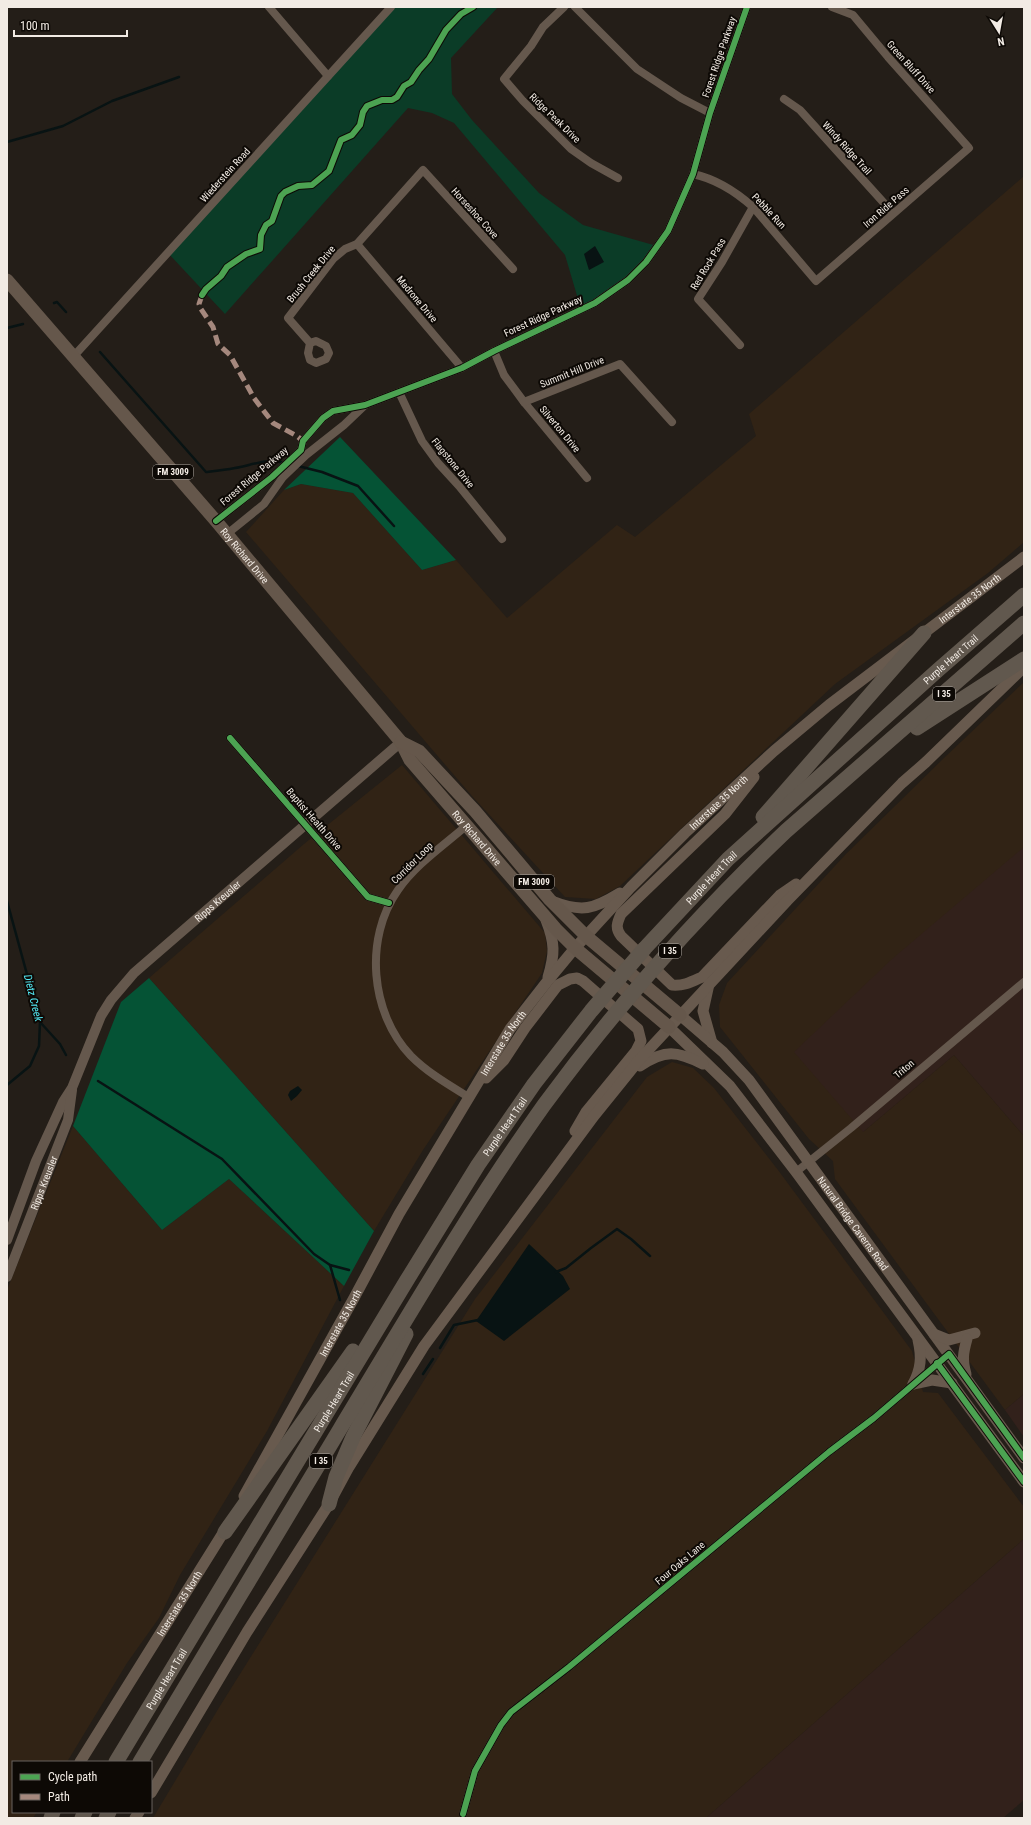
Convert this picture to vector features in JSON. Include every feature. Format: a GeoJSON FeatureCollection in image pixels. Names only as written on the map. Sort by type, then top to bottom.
{"type":"FeatureCollection","features":[{"type":"Feature","properties":{"kind":"highway","name":"Purple Heart Trail"},"geometry":{"type":"LineString","coordinates":[[117,1761],[406,1280],[478,1165],[534,1084],[591,1011],[645,948],[728,859],[938,670],[1024,595]]}},
{"type":"Feature","properties":{"kind":"highway","name":"Purple Heart Trail"},"geometry":{"type":"LineString","coordinates":[[141,1761],[432,1277],[474,1209],[544,1105],[634,990],[716,900],[786,831],[1024,623]]}},
{"type":"Feature","properties":{"kind":"highway"},"geometry":{"type":"LineString","coordinates":[[728,859],[924,633]]}},
{"type":"Feature","properties":{"kind":"highway"},"geometry":{"type":"LineString","coordinates":[[863,765],[941,711],[1024,658]]}},
{"type":"Feature","properties":{"kind":"highway"},"geometry":{"type":"LineString","coordinates":[[329,1504],[336,1477],[353,1437],[369,1404],[398,1354],[432,1277]]}},
{"type":"Feature","properties":{"kind":"highway"},"geometry":{"type":"LineString","coordinates":[[224,1532],[358,1344],[406,1280]]}},
{"type":"Feature","properties":{"kind":"main road","name":"Roy Richard Drive"},"geometry":{"type":"LineString","coordinates":[[7,280],[227,534],[401,742],[410,760],[466,826],[544,916],[575,948]]}},
{"type":"Feature","properties":{"kind":"main road","name":"Interstate 35 North"},"geometry":{"type":"LineString","coordinates":[[81,1761],[224,1532],[354,1298],[381,1245],[510,1029],[546,982],[631,887],[685,833],[774,751],[829,705],[1024,557]]}},
{"type":"Feature","properties":{"kind":"main road"},"geometry":{"type":"LineString","coordinates":[[152,1791],[247,1632],[329,1504],[349,1467],[398,1386],[432,1334],[594,1116],[628,1074],[680,1015],[818,868],[897,788],[1024,667]]}},
{"type":"Feature","properties":{"kind":"main road","name":"Roy Richard Drive"},"geometry":{"type":"LineString","coordinates":[[401,742],[420,751],[475,811],[550,900],[586,936]]}},
{"type":"Feature","properties":{"kind":"main road"},"geometry":{"type":"LineString","coordinates":[[774,751],[725,814],[621,914],[616,925],[621,936],[672,984],[680,986],[690,984],[702,977],[780,895],[818,868]]}},
{"type":"Feature","properties":{"kind":"main road"},"geometry":{"type":"LineString","coordinates":[[550,900],[568,908],[591,908],[602,904],[631,887]]}},
{"type":"Feature","properties":{"kind":"main road"},"geometry":{"type":"LineString","coordinates":[[544,916],[552,936],[554,952],[546,982]]}},
{"type":"Feature","properties":{"kind":"main road","name":"Natural Bridge Caverns Road"},"geometry":{"type":"LineString","coordinates":[[586,936],[713,1044],[749,1080],[1024,1458]]}},
{"type":"Feature","properties":{"kind":"main road","name":"FM 3009"},"geometry":{"type":"LineString","coordinates":[[575,948],[669,1028]]}},
{"type":"Feature","properties":{"kind":"main road"},"geometry":{"type":"LineString","coordinates":[[473,1093],[504,1060],[525,1028],[558,984],[570,979],[577,978],[583,981],[638,1029],[641,1041],[636,1051],[586,1112],[550,1177]]}},
{"type":"Feature","properties":{"kind":"main road"},"geometry":{"type":"LineString","coordinates":[[709,984],[703,1011],[713,1044]]}},
{"type":"Feature","properties":{"kind":"main road","name":"Natural Bridge Caverns Road"},"geometry":{"type":"LineString","coordinates":[[669,1028],[716,1071],[730,1086],[796,1172],[1024,1482]]}},
{"type":"Feature","properties":{"kind":"main road"},"geometry":{"type":"LineString","coordinates":[[628,1074],[652,1058],[661,1054],[672,1053],[683,1055],[716,1071]]}},
{"type":"Feature","properties":{"kind":"main road"},"geometry":{"type":"LineString","coordinates":[[934,1334],[949,1340],[971,1336],[963,1353],[962,1362],[969,1382]]}},
{"type":"Feature","properties":{"kind":"main road"},"geometry":{"type":"LineString","coordinates":[[913,1384],[920,1366],[921,1355],[917,1336]]}},
{"type":"Feature","properties":{"kind":"main road"},"geometry":{"type":"LineString","coordinates":[[913,1384],[932,1380],[952,1383]]}},
{"type":"Feature","properties":{"kind":"street"},"geometry":{"type":"LineString","coordinates":[[269,7],[328,76]]}},
{"type":"Feature","properties":{"kind":"street","name":"Wiederstein Road"},"geometry":{"type":"LineString","coordinates":[[73,357],[391,7]]}},
{"type":"Feature","properties":{"kind":"street","name":"Ridge Peak Drive"},"geometry":{"type":"LineString","coordinates":[[564,7],[543,27],[504,79],[523,101],[567,146],[591,163],[618,178]]}},
{"type":"Feature","properties":{"kind":"street"},"geometry":{"type":"LineString","coordinates":[[575,7],[637,70],[676,95],[710,113]]}},
{"type":"Feature","properties":{"kind":"street","name":"Forest Ridge Parkway"},"geometry":{"type":"LineString","coordinates":[[227,534],[264,504],[283,476],[304,452],[303,441],[323,418],[333,412],[365,406],[462,368],[494,350],[595,303],[628,280],[646,262],[668,231],[693,174],[710,113],[747,7]]}},
{"type":"Feature","properties":{"kind":"street","name":"Green Bluff Drive"},"geometry":{"type":"LineString","coordinates":[[832,7],[853,15],[888,57],[969,148]]}},
{"type":"Feature","properties":{"kind":"street","name":"Windy Ridge Trail"},"geometry":{"type":"LineString","coordinates":[[784,99],[800,110],[893,213]]}},
{"type":"Feature","properties":{"kind":"street","name":"Iron Ride Pass"},"geometry":{"type":"LineString","coordinates":[[816,281],[969,148]]}},
{"type":"Feature","properties":{"kind":"street","name":"Brush Creek Drive"},"geometry":{"type":"LineString","coordinates":[[310,343],[288,318],[333,260],[345,249],[357,244],[423,170]]}},
{"type":"Feature","properties":{"kind":"street","name":"Horseshoe Cove"},"geometry":{"type":"LineString","coordinates":[[423,170],[512,269]]}},
{"type":"Feature","properties":{"kind":"street","name":"Pebble Run"},"geometry":{"type":"LineString","coordinates":[[693,174],[722,184],[742,197],[753,207],[816,281]]}},
{"type":"Feature","properties":{"kind":"street","name":"Red Rock Pass"},"geometry":{"type":"LineString","coordinates":[[740,345],[698,299],[722,262],[753,207]]}},
{"type":"Feature","properties":{"kind":"street","name":"Madrone Drive"},"geometry":{"type":"LineString","coordinates":[[357,244],[462,368]]}},
{"type":"Feature","properties":{"kind":"street","name":"Silverton Drive"},"geometry":{"type":"LineString","coordinates":[[494,350],[504,374],[524,402],[587,478]]}},
{"type":"Feature","properties":{"kind":"street","name":"Summit Hill Drive"},"geometry":{"type":"LineString","coordinates":[[524,402],[620,364],[672,422]]}},
{"type":"Feature","properties":{"kind":"street","name":"Flagstone Drive"},"geometry":{"type":"LineString","coordinates":[[400,392],[411,420],[426,447],[502,539]]}},
{"type":"Feature","properties":{"kind":"street","name":"Forest Ridge Parkway"},"geometry":{"type":"LineString","coordinates":[[216,521],[304,452],[344,425],[365,406]]}},
{"type":"Feature","properties":{"kind":"street","name":"Baptist Health Drive"},"geometry":{"type":"LineString","coordinates":[[230,738],[368,897],[389,903]]}},
{"type":"Feature","properties":{"kind":"street","name":"Ripps Kreusler"},"geometry":{"type":"LineString","coordinates":[[7,1240],[50,1128],[72,1088],[101,1016],[111,1000],[134,973],[401,742]]}},
{"type":"Feature","properties":{"kind":"street","name":"Corridor Loop"},"geometry":{"type":"LineString","coordinates":[[466,826],[421,865],[399,888],[389,903],[379,931],[375,959],[376,977],[388,1020],[394,1032],[412,1056],[434,1076],[473,1093]]}},
{"type":"Feature","properties":{"kind":"street","name":"Triton"},"geometry":{"type":"LineString","coordinates":[[796,1172],[1024,982]]}},
{"type":"Feature","properties":{"kind":"street","name":"Ripps Kreusler"},"geometry":{"type":"LineString","coordinates":[[7,1277],[68,1120],[72,1088]]}},
{"type":"Feature","properties":{"kind":"street","name":"Four Oaks Lane"},"geometry":{"type":"LineString","coordinates":[[463,1814],[476,1771],[500,1725],[512,1712],[569,1667],[948,1354]]}},
{"type":"Feature","properties":{"kind":"shaded area"},"geometry":{"type":"Polygon","coordinates":[[[1024,176],[1024,542],[988,573],[835,684],[620,886],[596,899],[565,897],[472,796],[246,532],[284,490],[301,484],[353,493],[422,570],[456,560],[507,618],[617,525],[635,537],[756,436],[749,414],[1024,176]]]}},
{"type":"Feature","properties":{"kind":"shaded area"},"geometry":{"type":"Polygon","coordinates":[[[595,246],[604,262],[589,270],[584,254],[595,246]]]}},
{"type":"Feature","properties":{"kind":"shaded area"},"geometry":{"type":"Polygon","coordinates":[[[1024,682],[1024,848],[863,1132],[954,1055],[1024,1136],[1024,1394],[1005,1410],[835,1179],[833,1161],[809,1139],[720,1027],[719,1005],[727,983],[846,854],[1024,682]]]}},
{"type":"Feature","properties":{"kind":"shaded area"},"geometry":{"type":"Polygon","coordinates":[[[402,765],[545,933],[547,951],[542,973],[423,1150],[374,1231],[149,978],[304,844],[402,765]]]}},
{"type":"Feature","properties":{"kind":"shaded area"},"geometry":{"type":"Polygon","coordinates":[[[1024,847],[1024,1136],[954,1055],[863,1132],[794,1052],[892,959],[1024,847]]]}},
{"type":"Feature","properties":{"kind":"shaded area"},"geometry":{"type":"Polygon","coordinates":[[[672,1062],[693,1068],[714,1088],[778,1170],[912,1351],[923,1392],[938,1393],[1024,1507],[1024,1539],[706,1818],[153,1818],[220,1706],[475,1299],[647,1077],[672,1062]]]}},
{"type":"Feature","properties":{"kind":"shaded area"},"geometry":{"type":"Polygon","coordinates":[[[298,1086],[302,1090],[291,1101],[288,1095],[290,1091],[298,1086]]]}},
{"type":"Feature","properties":{"kind":"shaded area"},"geometry":{"type":"Polygon","coordinates":[[[73,1126],[162,1230],[229,1179],[344,1286],[267,1431],[180,1575],[159,1618],[127,1663],[68,1761],[12,1761],[12,1813],[36,1813],[33,1818],[7,1818],[7,1290],[73,1126]]]}},
{"type":"Feature","properties":{"kind":"shaded area"},"geometry":{"type":"Polygon","coordinates":[[[529,1244],[563,1276],[570,1289],[504,1341],[476,1321],[529,1244]]]}},
{"type":"Feature","properties":{"kind":"shaded area"},"geometry":{"type":"Polygon","coordinates":[[[1024,1394],[1024,1437],[1005,1410],[1024,1394]]]}},
{"type":"Feature","properties":{"kind":"shaded area"},"geometry":{"type":"Polygon","coordinates":[[[1024,1539],[1024,1800],[1003,1818],[706,1818],[1024,1539]]]}},
{"type":"Feature","properties":{"kind":"green space"},"geometry":{"type":"Polygon","coordinates":[[[391,7],[498,7],[451,58],[452,94],[472,120],[539,193],[583,225],[657,246],[628,280],[581,309],[565,255],[454,123],[432,113],[408,108],[225,314],[168,253],[391,7]]]}},
{"type":"Feature","properties":{"kind":"green space"},"geometry":{"type":"Polygon","coordinates":[[[340,437],[456,560],[422,570],[353,493],[301,484],[284,490],[340,437]]]}},
{"type":"Feature","properties":{"kind":"green space"},"geometry":{"type":"Polygon","coordinates":[[[149,978],[374,1231],[344,1286],[229,1179],[162,1230],[73,1126],[121,1002],[149,978]]]}},
{"type":"Feature","properties":{"kind":"waterway"},"geometry":{"type":"LineString","coordinates":[[7,142],[63,126],[112,101],[179,77]]}},
{"type":"Feature","properties":{"kind":"waterway"},"geometry":{"type":"LineString","coordinates":[[54,303],[57,302],[66,312]]}},
{"type":"Feature","properties":{"kind":"waterway"},"geometry":{"type":"LineString","coordinates":[[7,328],[23,324]]}},
{"type":"Feature","properties":{"kind":"waterway"},"geometry":{"type":"LineString","coordinates":[[100,352],[206,472],[231,469],[260,462],[272,461],[285,463]]}},
{"type":"Feature","properties":{"kind":"waterway"},"geometry":{"type":"LineString","coordinates":[[298,466],[322,472],[358,486],[394,526]]}},
{"type":"Feature","properties":{"kind":"waterway","name":"Dietz Creek"},"geometry":{"type":"LineString","coordinates":[[7,901],[40,1022],[39,1046],[30,1066],[7,1085]]}},
{"type":"Feature","properties":{"kind":"waterway"},"geometry":{"type":"LineString","coordinates":[[40,1022],[60,1044],[66,1055]]}},
{"type":"Feature","properties":{"kind":"waterway"},"geometry":{"type":"LineString","coordinates":[[98,1081],[222,1159],[314,1254],[330,1265],[349,1270]]}},
{"type":"Feature","properties":{"kind":"waterway"},"geometry":{"type":"LineString","coordinates":[[556,1272],[566,1268],[617,1229],[650,1256]]}},
{"type":"Feature","properties":{"kind":"waterway"},"geometry":{"type":"LineString","coordinates":[[330,1265],[340,1300]]}},
{"type":"Feature","properties":{"kind":"waterway"},"geometry":{"type":"LineString","coordinates":[[440,1348],[454,1325],[478,1320]]}},
{"type":"Feature","properties":{"kind":"waterway"},"geometry":{"type":"LineString","coordinates":[[423,1374],[433,1359]]}},
{"type":"Feature","properties":{"kind":"marked path"},"geometry":{"type":"LineString","coordinates":[[202,295],[199,304],[213,327],[218,344],[230,355],[254,398],[273,423],[297,436],[303,441]]}},
{"type":"Feature","properties":{"kind":"cycle path"},"geometry":{"type":"LineString","coordinates":[[202,295],[206,289],[221,276],[227,267],[246,254],[260,249],[261,235],[266,225],[272,221],[281,196],[285,192],[298,186],[312,185],[329,171],[341,140],[352,135],[360,125],[363,112],[367,106],[382,100],[392,100],[397,97],[404,86],[411,82],[429,59],[446,30],[461,14],[473,7]]}},
{"type":"Feature","properties":{"kind":"cycle path"},"geometry":{"type":"LineString","coordinates":[[216,521],[272,477],[301,450],[303,441],[323,418],[333,411],[365,405],[462,368],[494,351],[595,303],[628,280],[646,262],[668,231],[693,174],[710,113],[747,7]]}},
{"type":"Feature","properties":{"kind":"cycle path"},"geometry":{"type":"LineString","coordinates":[[230,738],[368,897],[389,903]]}},
{"type":"Feature","properties":{"kind":"cycle path"},"geometry":{"type":"LineString","coordinates":[[463,1814],[475,1771],[501,1725],[511,1712],[569,1667],[829,1452],[874,1418],[949,1354],[1024,1458]]}},
{"type":"Feature","properties":{"kind":"cycle path"},"geometry":{"type":"LineString","coordinates":[[937,1363],[1024,1482]]}}]}
